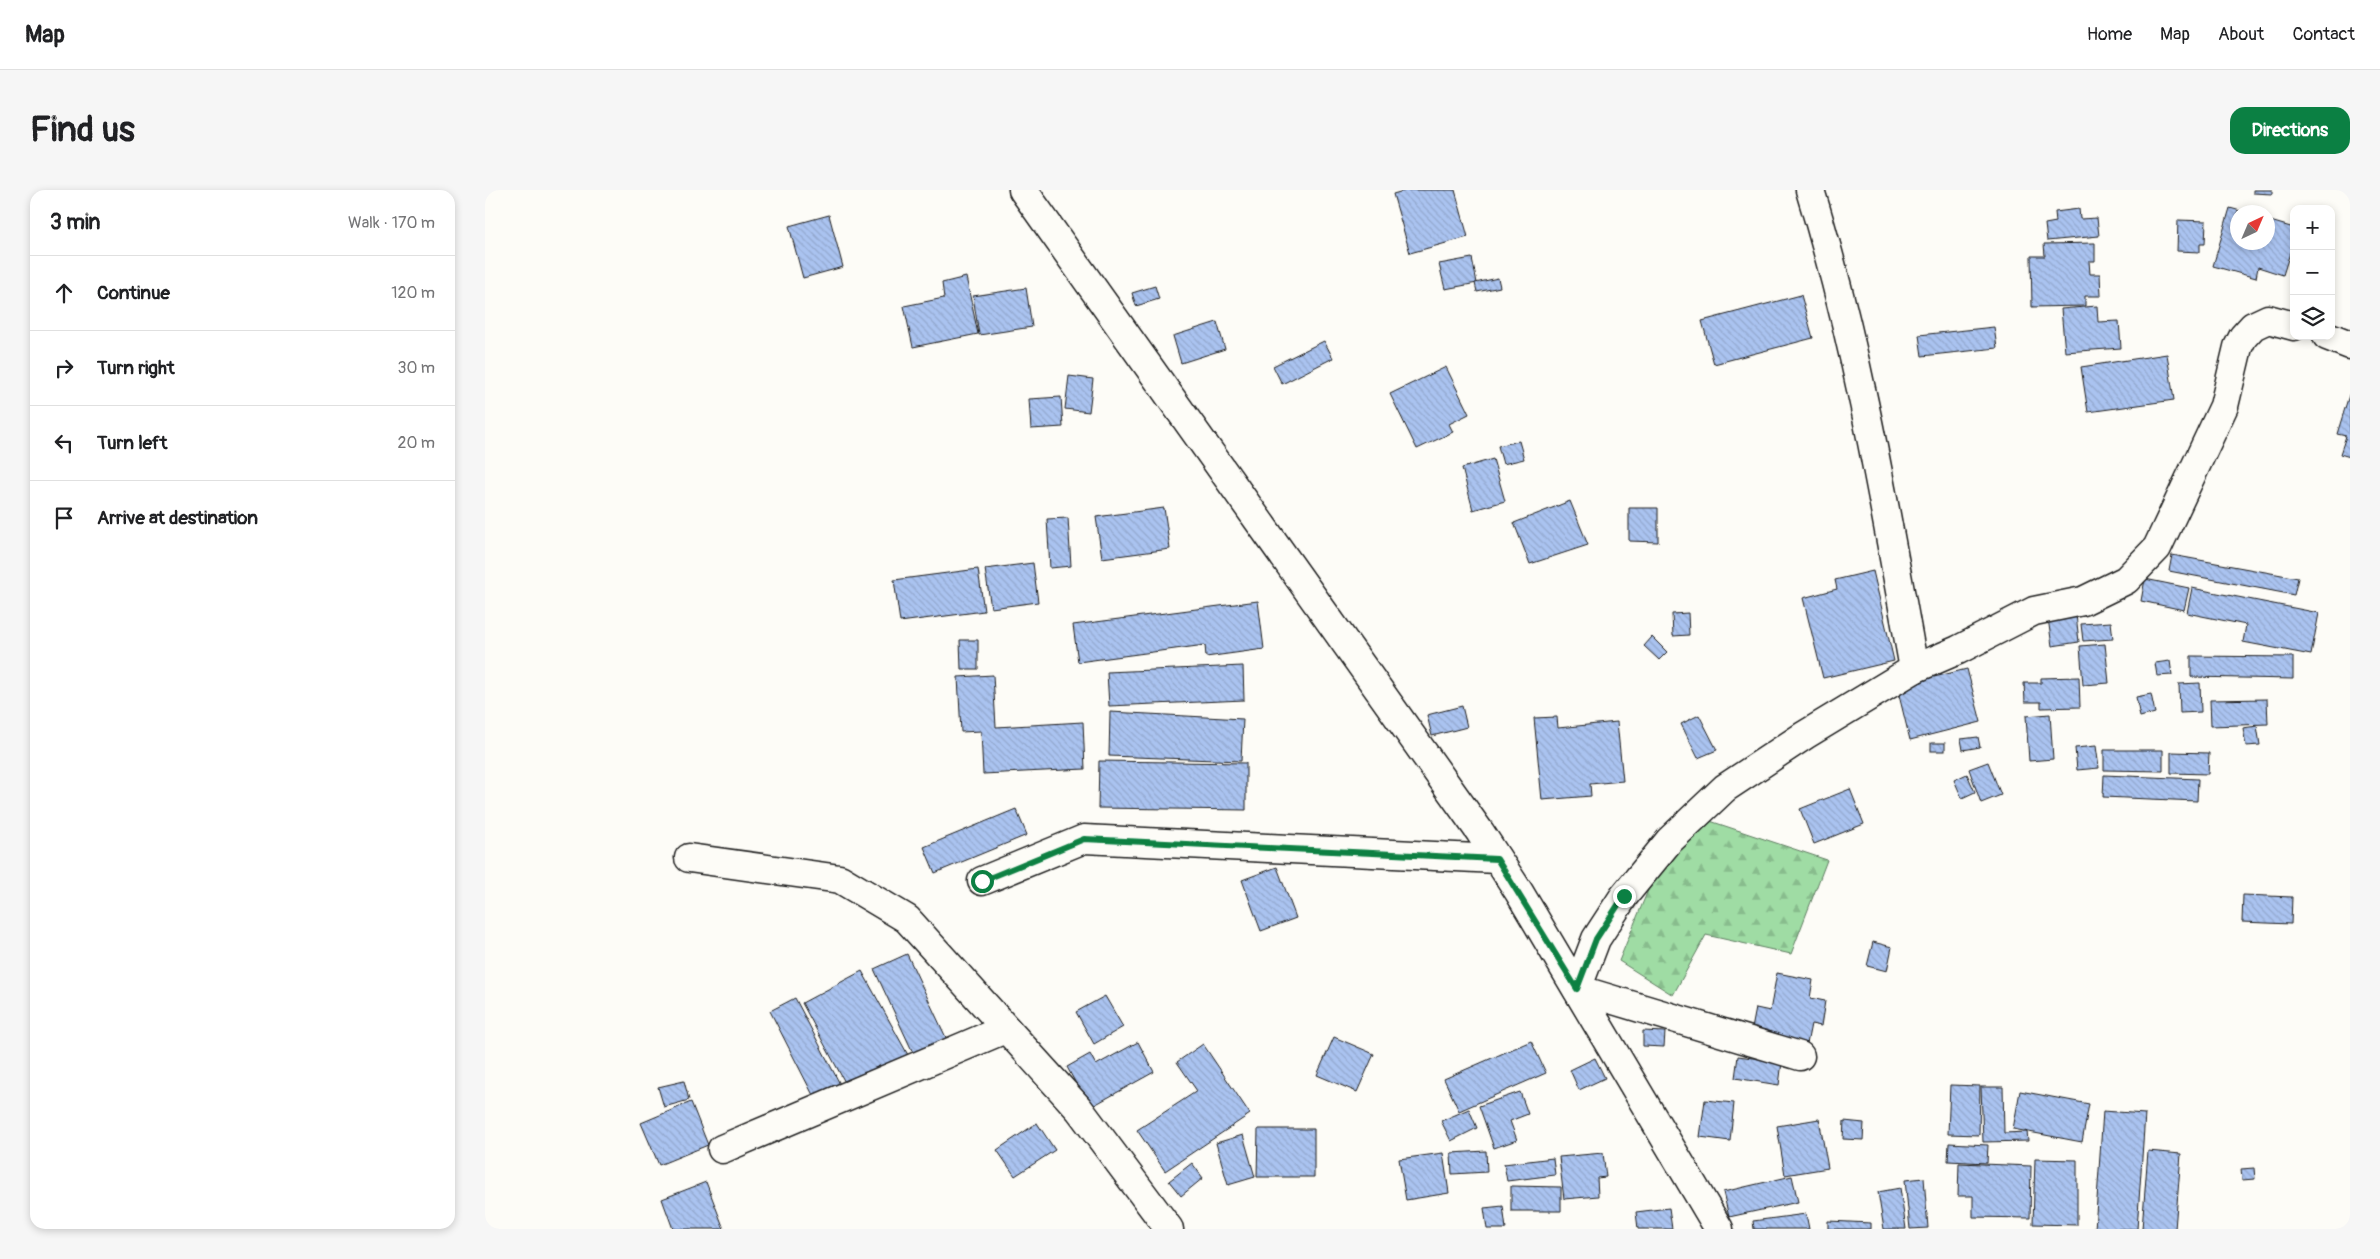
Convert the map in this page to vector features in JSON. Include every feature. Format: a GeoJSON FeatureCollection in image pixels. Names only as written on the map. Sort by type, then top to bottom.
{"type":"FeatureCollection","features":[{"type":"Feature","properties":{"kind":"street"},"geometry":{"type":"LineString","coordinates":[[1023,190],[1497,859],[1577,989],[1719,1229]]}},
{"type":"Feature","properties":{"kind":"street"},"geometry":{"type":"LineString","coordinates":[[1810,190],[1841,300],[1887,516],[1914,669]]}},
{"type":"Feature","properties":{"kind":"street"},"geometry":{"type":"LineString","coordinates":[[1577,989],[1596,939],[1624,896],[1669,841],[1725,788],[1805,735],[1914,669],[1958,650],[2034,611],[2083,601],[2126,580],[2157,548],[2224,406],[2238,347],[2243,337],[2253,326],[2268,320],[2290,325]]}},
{"type":"Feature","properties":{"kind":"street"},"geometry":{"type":"LineString","coordinates":[[2335,339],[2350,345]]}},
{"type":"Feature","properties":{"kind":"street"},"geometry":{"type":"LineString","coordinates":[[982,881],[1084,839],[1497,859]]}},
{"type":"Feature","properties":{"kind":"street"},"geometry":{"type":"LineString","coordinates":[[689,858],[840,879],[907,919],[1079,1109],[1169,1229]]}},
{"type":"Feature","properties":{"kind":"street"},"geometry":{"type":"LineString","coordinates":[[1577,989],[1800,1056]]}},
{"type":"Feature","properties":{"kind":"street"},"geometry":{"type":"LineString","coordinates":[[722,1149],[1005,1029]]}},
{"type":"Feature","properties":{"kind":"green space"},"geometry":{"type":"Polygon","coordinates":[[[1707,820],[1827,860],[1791,954],[1706,935],[1673,995],[1619,961],[1653,878],[1707,820]]]}},
{"type":"Feature","properties":{"kind":"building"},"geometry":{"type":"Polygon","coordinates":[[[1407,190],[1455,190],[1468,237],[1410,253],[1393,194],[1407,190]]]}},
{"type":"Feature","properties":{"kind":"building"},"geometry":{"type":"Polygon","coordinates":[[[2253,190],[2272,190],[2272,194],[2253,193],[2253,190]]]}},
{"type":"Feature","properties":{"kind":"building"},"geometry":{"type":"Polygon","coordinates":[[[2230,208],[2230,250],[2275,250],[2275,222],[2290,227],[2290,253],[2283,275],[2258,267],[2256,278],[2213,266],[2230,208]]]}},
{"type":"Feature","properties":{"kind":"building"},"geometry":{"type":"Polygon","coordinates":[[[2079,209],[2080,219],[2097,218],[2099,236],[2047,241],[2045,224],[2056,222],[2055,212],[2079,209]]]}},
{"type":"Feature","properties":{"kind":"building"},"geometry":{"type":"Polygon","coordinates":[[[829,215],[843,267],[803,278],[789,226],[829,215]]]}},
{"type":"Feature","properties":{"kind":"building"},"geometry":{"type":"Polygon","coordinates":[[[2178,220],[2206,221],[2205,244],[2200,244],[2200,252],[2177,251],[2178,220]]]}},
{"type":"Feature","properties":{"kind":"building"},"geometry":{"type":"Polygon","coordinates":[[[2095,243],[2095,261],[2089,261],[2090,274],[2100,274],[2101,296],[2085,296],[2085,306],[2032,307],[2031,256],[2045,256],[2044,244],[2095,243]]]}},
{"type":"Feature","properties":{"kind":"building"},"geometry":{"type":"Polygon","coordinates":[[[1472,258],[1477,283],[1445,289],[1439,264],[1472,258]]]}},
{"type":"Feature","properties":{"kind":"building"},"geometry":{"type":"Polygon","coordinates":[[[966,277],[978,334],[913,347],[904,306],[944,298],[942,283],[966,277]]]}},
{"type":"Feature","properties":{"kind":"building"},"geometry":{"type":"Polygon","coordinates":[[[1498,278],[1500,287],[1477,292],[1475,283],[1498,278]]]}},
{"type":"Feature","properties":{"kind":"building"},"geometry":{"type":"Polygon","coordinates":[[[1155,286],[1159,299],[1136,306],[1132,293],[1155,286]]]}},
{"type":"Feature","properties":{"kind":"building"},"geometry":{"type":"Polygon","coordinates":[[[1026,288],[1032,327],[979,335],[973,296],[1026,288]]]}},
{"type":"Feature","properties":{"kind":"building"},"geometry":{"type":"Polygon","coordinates":[[[1801,295],[1813,338],[1714,364],[1702,321],[1801,295]]]}},
{"type":"Feature","properties":{"kind":"building"},"geometry":{"type":"Polygon","coordinates":[[[2097,306],[2098,322],[2119,321],[2121,348],[2065,352],[2061,309],[2097,306]]]}},
{"type":"Feature","properties":{"kind":"building"},"geometry":{"type":"Polygon","coordinates":[[[1217,322],[1225,349],[1181,363],[1173,336],[1217,322]]]}},
{"type":"Feature","properties":{"kind":"building"},"geometry":{"type":"Polygon","coordinates":[[[1994,327],[1997,348],[1922,356],[1919,335],[1994,327]]]}},
{"type":"Feature","properties":{"kind":"building"},"geometry":{"type":"Polygon","coordinates":[[[1324,341],[1333,358],[1282,384],[1273,366],[1324,341]]]}},
{"type":"Feature","properties":{"kind":"building"},"geometry":{"type":"Polygon","coordinates":[[[2167,354],[2174,400],[2088,412],[2081,367],[2167,354]]]}},
{"type":"Feature","properties":{"kind":"building"},"geometry":{"type":"Polygon","coordinates":[[[1446,367],[1469,414],[1449,424],[1453,432],[1417,449],[1390,394],[1446,367]]]}},
{"type":"Feature","properties":{"kind":"building"},"geometry":{"type":"Polygon","coordinates":[[[1069,376],[1093,379],[1089,412],[1065,409],[1069,376]]]}},
{"type":"Feature","properties":{"kind":"building"},"geometry":{"type":"Polygon","coordinates":[[[2350,392],[2350,457],[2340,454],[2346,436],[2337,434],[2350,392]]]}},
{"type":"Feature","properties":{"kind":"building"},"geometry":{"type":"Polygon","coordinates":[[[1061,397],[1063,427],[1031,429],[1029,399],[1061,397]]]}},
{"type":"Feature","properties":{"kind":"building"},"geometry":{"type":"Polygon","coordinates":[[[1519,441],[1524,459],[1503,464],[1498,446],[1519,441]]]}},
{"type":"Feature","properties":{"kind":"building"},"geometry":{"type":"Polygon","coordinates":[[[1493,459],[1505,501],[1473,510],[1462,468],[1493,459]]]}},
{"type":"Feature","properties":{"kind":"building"},"geometry":{"type":"Polygon","coordinates":[[[1570,501],[1588,545],[1530,564],[1514,523],[1570,501]]]}},
{"type":"Feature","properties":{"kind":"building"},"geometry":{"type":"Polygon","coordinates":[[[1164,508],[1170,549],[1102,558],[1096,517],[1164,508]]]}},
{"type":"Feature","properties":{"kind":"building"},"geometry":{"type":"Polygon","coordinates":[[[1629,508],[1658,508],[1658,542],[1629,541],[1629,508]]]}},
{"type":"Feature","properties":{"kind":"building"},"geometry":{"type":"Polygon","coordinates":[[[1068,518],[1071,566],[1050,568],[1047,519],[1068,518]]]}},
{"type":"Feature","properties":{"kind":"building"},"geometry":{"type":"Polygon","coordinates":[[[2172,555],[2298,578],[2294,595],[2169,571],[2172,555]]]}},
{"type":"Feature","properties":{"kind":"building"},"geometry":{"type":"Polygon","coordinates":[[[1033,563],[1038,602],[991,608],[985,569],[1033,563]]]}},
{"type":"Feature","properties":{"kind":"building"},"geometry":{"type":"Polygon","coordinates":[[[978,569],[984,611],[900,622],[894,580],[978,569]]]}},
{"type":"Feature","properties":{"kind":"building"},"geometry":{"type":"Polygon","coordinates":[[[1873,571],[1894,661],[1823,678],[1803,598],[1837,589],[1835,580],[1873,571]]]}},
{"type":"Feature","properties":{"kind":"building"},"geometry":{"type":"Polygon","coordinates":[[[2145,579],[2189,588],[2184,610],[2141,601],[2145,579]]]}},
{"type":"Feature","properties":{"kind":"building"},"geometry":{"type":"Polygon","coordinates":[[[2192,588],[2319,613],[2311,655],[2243,642],[2246,625],[2187,613],[2192,588]]]}},
{"type":"Feature","properties":{"kind":"building"},"geometry":{"type":"Polygon","coordinates":[[[1258,601],[1264,649],[1206,657],[1205,645],[1078,662],[1073,625],[1258,601]]]}},
{"type":"Feature","properties":{"kind":"building"},"geometry":{"type":"Polygon","coordinates":[[[1688,613],[1689,635],[1673,636],[1672,614],[1688,613]]]}},
{"type":"Feature","properties":{"kind":"building"},"geometry":{"type":"Polygon","coordinates":[[[2076,614],[2079,642],[2052,646],[2048,618],[2076,614]]]}},
{"type":"Feature","properties":{"kind":"building"},"geometry":{"type":"Polygon","coordinates":[[[2111,622],[2113,639],[2083,641],[2081,624],[2111,622]]]}},
{"type":"Feature","properties":{"kind":"building"},"geometry":{"type":"Polygon","coordinates":[[[1652,637],[1667,652],[1659,660],[1644,646],[1652,637]]]}},
{"type":"Feature","properties":{"kind":"building"},"geometry":{"type":"Polygon","coordinates":[[[960,640],[978,640],[978,669],[961,669],[960,640]]]}},
{"type":"Feature","properties":{"kind":"building"},"geometry":{"type":"Polygon","coordinates":[[[2105,644],[2109,683],[2083,685],[2080,646],[2105,644]]]}},
{"type":"Feature","properties":{"kind":"building"},"geometry":{"type":"Polygon","coordinates":[[[2191,656],[2293,657],[2293,679],[2191,677],[2191,656]]]}},
{"type":"Feature","properties":{"kind":"building"},"geometry":{"type":"Polygon","coordinates":[[[2170,661],[2172,675],[2157,676],[2155,663],[2170,661]]]}},
{"type":"Feature","properties":{"kind":"building"},"geometry":{"type":"Polygon","coordinates":[[[1243,666],[1244,700],[1109,706],[1107,672],[1243,666]]]}},
{"type":"Feature","properties":{"kind":"building"},"geometry":{"type":"Polygon","coordinates":[[[1967,669],[1981,722],[1910,740],[1895,679],[1932,670],[1934,677],[1967,669]]]}},
{"type":"Feature","properties":{"kind":"building"},"geometry":{"type":"Polygon","coordinates":[[[993,675],[996,727],[1083,722],[1085,769],[983,774],[981,731],[961,732],[958,677],[993,675]]]}},
{"type":"Feature","properties":{"kind":"building"},"geometry":{"type":"Polygon","coordinates":[[[2079,677],[2080,707],[2041,708],[2041,702],[2025,702],[2024,683],[2041,683],[2041,678],[2079,677]]]}},
{"type":"Feature","properties":{"kind":"building"},"geometry":{"type":"Polygon","coordinates":[[[2200,683],[2201,712],[2180,713],[2179,684],[2200,683]]]}},
{"type":"Feature","properties":{"kind":"building"},"geometry":{"type":"Polygon","coordinates":[[[2151,694],[2155,713],[2140,717],[2136,697],[2151,694]]]}},
{"type":"Feature","properties":{"kind":"building"},"geometry":{"type":"Polygon","coordinates":[[[2267,699],[2268,724],[2211,726],[2210,700],[2267,699]]]}},
{"type":"Feature","properties":{"kind":"building"},"geometry":{"type":"Polygon","coordinates":[[[1462,706],[1467,727],[1432,736],[1427,715],[1462,706]]]}},
{"type":"Feature","properties":{"kind":"building"},"geometry":{"type":"Polygon","coordinates":[[[1110,712],[1243,719],[1241,761],[1109,756],[1110,712]]]}},
{"type":"Feature","properties":{"kind":"building"},"geometry":{"type":"Polygon","coordinates":[[[2050,714],[2053,759],[2029,761],[2026,716],[2050,714]]]}},
{"type":"Feature","properties":{"kind":"building"},"geometry":{"type":"Polygon","coordinates":[[[1699,715],[1717,750],[1698,758],[1681,724],[1699,715]]]}},
{"type":"Feature","properties":{"kind":"building"},"geometry":{"type":"Polygon","coordinates":[[[1557,717],[1558,728],[1617,722],[1623,781],[1590,784],[1591,796],[1542,800],[1534,718],[1557,717]]]}},
{"type":"Feature","properties":{"kind":"building"},"geometry":{"type":"Polygon","coordinates":[[[2257,726],[2260,745],[2246,746],[2243,728],[2257,726]]]}},
{"type":"Feature","properties":{"kind":"building"},"geometry":{"type":"Polygon","coordinates":[[[1978,737],[1980,747],[1963,750],[1961,739],[1978,737]]]}},
{"type":"Feature","properties":{"kind":"building"},"geometry":{"type":"Polygon","coordinates":[[[1931,743],[1945,743],[1945,751],[1931,751],[1931,743]]]}},
{"type":"Feature","properties":{"kind":"building"},"geometry":{"type":"Polygon","coordinates":[[[2096,746],[2099,768],[2077,770],[2075,748],[2096,746]]]}},
{"type":"Feature","properties":{"kind":"building"},"geometry":{"type":"Polygon","coordinates":[[[2104,750],[2163,750],[2163,771],[2104,770],[2104,750]]]}},
{"type":"Feature","properties":{"kind":"building"},"geometry":{"type":"Polygon","coordinates":[[[2171,752],[2209,753],[2208,774],[2171,773],[2171,752]]]}},
{"type":"Feature","properties":{"kind":"building"},"geometry":{"type":"Polygon","coordinates":[[[1099,761],[1246,763],[1246,810],[1098,808],[1099,761]]]}},
{"type":"Feature","properties":{"kind":"building"},"geometry":{"type":"Polygon","coordinates":[[[1988,762],[2001,795],[1981,803],[1969,769],[1988,762]]]}},
{"type":"Feature","properties":{"kind":"building"},"geometry":{"type":"Polygon","coordinates":[[[1967,774],[1975,792],[1962,798],[1954,780],[1967,774]]]}},
{"type":"Feature","properties":{"kind":"building"},"geometry":{"type":"Polygon","coordinates":[[[2104,775],[2198,779],[2197,801],[2103,797],[2104,775]]]}},
{"type":"Feature","properties":{"kind":"building"},"geometry":{"type":"Polygon","coordinates":[[[1850,789],[1864,824],[1814,844],[1800,809],[1850,789]]]}},
{"type":"Feature","properties":{"kind":"building"},"geometry":{"type":"Polygon","coordinates":[[[1016,809],[1027,835],[935,873],[924,847],[1016,809]]]}},
{"type":"Feature","properties":{"kind":"building"},"geometry":{"type":"Polygon","coordinates":[[[1277,867],[1296,918],[1261,931],[1242,880],[1277,867]]]}},
{"type":"Feature","properties":{"kind":"building"},"geometry":{"type":"Polygon","coordinates":[[[2243,895],[2292,897],[2291,924],[2242,922],[2243,895]]]}},
{"type":"Feature","properties":{"kind":"building"},"geometry":{"type":"Polygon","coordinates":[[[1873,942],[1892,947],[1887,971],[1867,966],[1873,942]]]}},
{"type":"Feature","properties":{"kind":"building"},"geometry":{"type":"Polygon","coordinates":[[[907,954],[949,1044],[916,1059],[874,969],[907,954]]]}},
{"type":"Feature","properties":{"kind":"building"},"geometry":{"type":"Polygon","coordinates":[[[862,971],[908,1055],[848,1088],[802,1003],[862,971]]]}},
{"type":"Feature","properties":{"kind":"building"},"geometry":{"type":"Polygon","coordinates":[[[1777,973],[1813,980],[1810,998],[1825,1001],[1821,1026],[1811,1024],[1807,1044],[1751,1034],[1756,1008],[1770,1011],[1777,973]]]}},
{"type":"Feature","properties":{"kind":"building"},"geometry":{"type":"Polygon","coordinates":[[[1105,996],[1123,1027],[1094,1044],[1076,1012],[1105,996]]]}},
{"type":"Feature","properties":{"kind":"building"},"geometry":{"type":"Polygon","coordinates":[[[795,998],[842,1088],[816,1101],[770,1011],[795,998]]]}},
{"type":"Feature","properties":{"kind":"building"},"geometry":{"type":"Polygon","coordinates":[[[1643,1031],[1665,1032],[1664,1047],[1643,1046],[1643,1031]]]}},
{"type":"Feature","properties":{"kind":"building"},"geometry":{"type":"Polygon","coordinates":[[[1334,1037],[1374,1054],[1357,1092],[1317,1075],[1334,1037]]]}},
{"type":"Feature","properties":{"kind":"building"},"geometry":{"type":"Polygon","coordinates":[[[1531,1041],[1546,1073],[1459,1111],[1444,1079],[1531,1041]]]}},
{"type":"Feature","properties":{"kind":"building"},"geometry":{"type":"Polygon","coordinates":[[[1138,1042],[1154,1072],[1089,1108],[1067,1067],[1090,1054],[1096,1065],[1138,1042]]]}},
{"type":"Feature","properties":{"kind":"building"},"geometry":{"type":"Polygon","coordinates":[[[1203,1044],[1250,1114],[1165,1171],[1137,1130],[1197,1091],[1177,1062],[1203,1044]]]}},
{"type":"Feature","properties":{"kind":"building"},"geometry":{"type":"Polygon","coordinates":[[[1738,1056],[1782,1062],[1779,1085],[1735,1078],[1738,1056]]]}},
{"type":"Feature","properties":{"kind":"building"},"geometry":{"type":"Polygon","coordinates":[[[1595,1058],[1605,1078],[1579,1090],[1570,1070],[1595,1058]]]}},
{"type":"Feature","properties":{"kind":"building"},"geometry":{"type":"Polygon","coordinates":[[[684,1081],[689,1100],[664,1107],[658,1087],[684,1081]]]}},
{"type":"Feature","properties":{"kind":"building"},"geometry":{"type":"Polygon","coordinates":[[[1950,1085],[1980,1086],[1979,1135],[1948,1134],[1950,1085]]]}},
{"type":"Feature","properties":{"kind":"building"},"geometry":{"type":"Polygon","coordinates":[[[1981,1087],[2003,1087],[2004,1133],[2027,1132],[2028,1141],[1983,1142],[1981,1087]]]}},
{"type":"Feature","properties":{"kind":"building"},"geometry":{"type":"Polygon","coordinates":[[[2020,1091],[2089,1104],[2082,1142],[2013,1129],[2020,1091]]]}},
{"type":"Feature","properties":{"kind":"building"},"geometry":{"type":"Polygon","coordinates":[[[1520,1092],[1528,1114],[1510,1121],[1517,1140],[1494,1148],[1479,1106],[1520,1092]]]}},
{"type":"Feature","properties":{"kind":"building"},"geometry":{"type":"Polygon","coordinates":[[[1705,1100],[1734,1103],[1730,1141],[1700,1137],[1705,1100]]]}},
{"type":"Feature","properties":{"kind":"building"},"geometry":{"type":"Polygon","coordinates":[[[691,1102],[708,1145],[659,1165],[641,1123],[691,1102]]]}},
{"type":"Feature","properties":{"kind":"building"},"geometry":{"type":"Polygon","coordinates":[[[1469,1109],[1477,1128],[1451,1141],[1441,1121],[1469,1109]]]}},
{"type":"Feature","properties":{"kind":"building"},"geometry":{"type":"Polygon","coordinates":[[[2103,1111],[2145,1114],[2137,1229],[2095,1229],[2103,1111]]]}},
{"type":"Feature","properties":{"kind":"building"},"geometry":{"type":"Polygon","coordinates":[[[1819,1119],[1828,1168],[1785,1175],[1777,1126],[1819,1119]]]}},
{"type":"Feature","properties":{"kind":"building"},"geometry":{"type":"Polygon","coordinates":[[[1844,1121],[1864,1123],[1863,1140],[1843,1139],[1844,1121]]]}},
{"type":"Feature","properties":{"kind":"building"},"geometry":{"type":"Polygon","coordinates":[[[1037,1123],[1055,1150],[1015,1176],[997,1150],[1037,1123]]]}},
{"type":"Feature","properties":{"kind":"building"},"geometry":{"type":"Polygon","coordinates":[[[1258,1129],[1314,1129],[1314,1177],[1257,1177],[1258,1129]]]}},
{"type":"Feature","properties":{"kind":"building"},"geometry":{"type":"Polygon","coordinates":[[[1243,1135],[1255,1177],[1228,1185],[1216,1143],[1243,1135]]]}},
{"type":"Feature","properties":{"kind":"building"},"geometry":{"type":"Polygon","coordinates":[[[1949,1143],[1988,1145],[1987,1163],[1948,1161],[1949,1143]]]}},
{"type":"Feature","properties":{"kind":"building"},"geometry":{"type":"Polygon","coordinates":[[[1486,1151],[1487,1172],[1452,1174],[1451,1153],[1486,1151]]]}},
{"type":"Feature","properties":{"kind":"building"},"geometry":{"type":"Polygon","coordinates":[[[2148,1151],[2181,1154],[2175,1229],[2142,1229],[2148,1151]]]}},
{"type":"Feature","properties":{"kind":"building"},"geometry":{"type":"Polygon","coordinates":[[[1443,1153],[1449,1193],[1406,1200],[1399,1159],[1443,1153]]]}},
{"type":"Feature","properties":{"kind":"building"},"geometry":{"type":"Polygon","coordinates":[[[1603,1153],[1606,1177],[1597,1178],[1598,1196],[1564,1199],[1559,1157],[1603,1153]]]}},
{"type":"Feature","properties":{"kind":"building"},"geometry":{"type":"Polygon","coordinates":[[[1553,1158],[1555,1175],[1507,1181],[1504,1164],[1553,1158]]]}},
{"type":"Feature","properties":{"kind":"building"},"geometry":{"type":"Polygon","coordinates":[[[2035,1159],[2077,1160],[2077,1225],[2033,1224],[2035,1159]]]}},
{"type":"Feature","properties":{"kind":"building"},"geometry":{"type":"Polygon","coordinates":[[[1192,1163],[1203,1178],[1181,1196],[1169,1181],[1192,1163]]]}},
{"type":"Feature","properties":{"kind":"building"},"geometry":{"type":"Polygon","coordinates":[[[1959,1163],[2031,1166],[2030,1218],[1973,1217],[1973,1196],[1958,1196],[1959,1163]]]}},
{"type":"Feature","properties":{"kind":"building"},"geometry":{"type":"Polygon","coordinates":[[[2254,1168],[2255,1179],[2242,1180],[2241,1169],[2254,1168]]]}},
{"type":"Feature","properties":{"kind":"building"},"geometry":{"type":"Polygon","coordinates":[[[1792,1176],[1798,1202],[1729,1217],[1723,1192],[1792,1176]]]}},
{"type":"Feature","properties":{"kind":"building"},"geometry":{"type":"Polygon","coordinates":[[[1924,1178],[1928,1228],[1910,1229],[1905,1180],[1924,1178]]]}},
{"type":"Feature","properties":{"kind":"building"},"geometry":{"type":"Polygon","coordinates":[[[706,1182],[724,1229],[673,1229],[662,1199],[706,1182]]]}},
{"type":"Feature","properties":{"kind":"building"},"geometry":{"type":"Polygon","coordinates":[[[1511,1186],[1561,1187],[1561,1211],[1511,1211],[1511,1186]]]}},
{"type":"Feature","properties":{"kind":"building"},"geometry":{"type":"Polygon","coordinates":[[[1900,1188],[1906,1229],[1884,1229],[1878,1192],[1900,1188]]]}},
{"type":"Feature","properties":{"kind":"building"},"geometry":{"type":"Polygon","coordinates":[[[1503,1206],[1506,1229],[1487,1229],[1484,1208],[1503,1206]]]}},
{"type":"Feature","properties":{"kind":"building"},"geometry":{"type":"Polygon","coordinates":[[[1669,1208],[1672,1229],[1638,1229],[1636,1212],[1669,1208]]]}},
{"type":"Feature","properties":{"kind":"building"},"geometry":{"type":"Polygon","coordinates":[[[1806,1214],[1809,1229],[1754,1229],[1753,1221],[1806,1214]]]}},
{"type":"Feature","properties":{"kind":"building"},"geometry":{"type":"Polygon","coordinates":[[[1828,1221],[1871,1223],[1871,1229],[1828,1229],[1828,1221]]]}},
{"type":"Feature","properties":{"kind":"route"},"geometry":{"type":"LineString","coordinates":[[982,881],[1084,839],[1497,859],[1577,989],[1596,939],[1624,896]]}}]}
